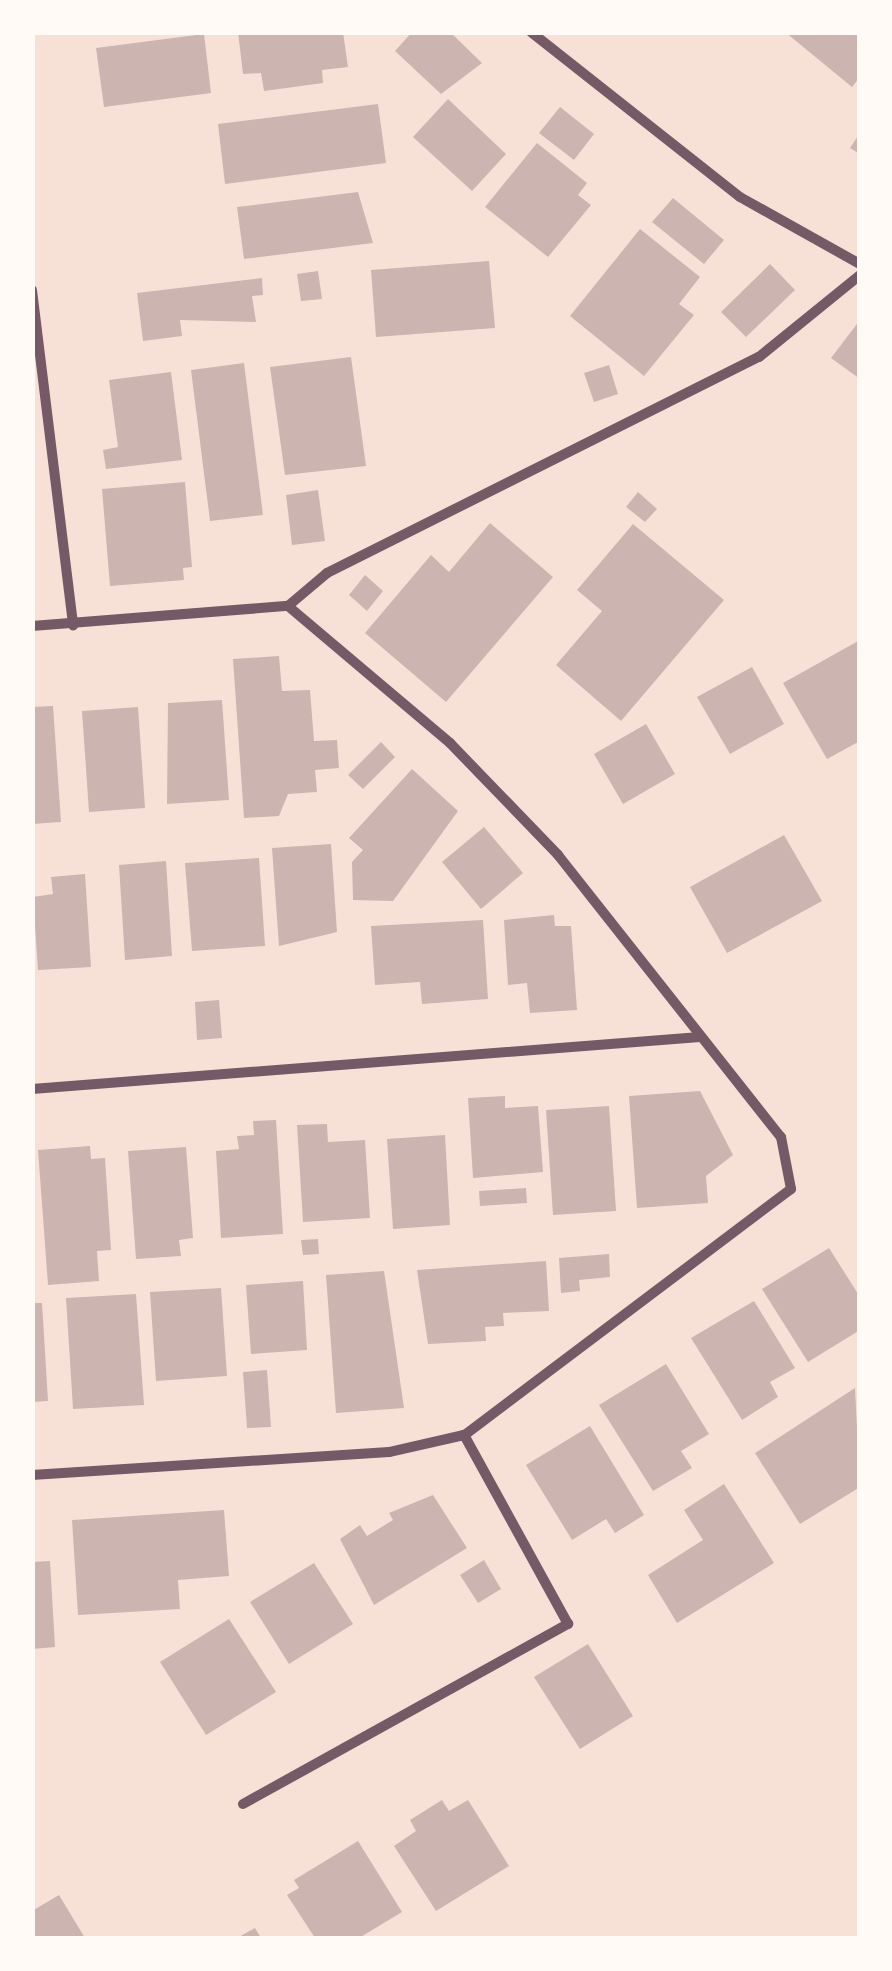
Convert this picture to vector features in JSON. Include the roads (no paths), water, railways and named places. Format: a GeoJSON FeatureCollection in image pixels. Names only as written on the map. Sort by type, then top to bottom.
{"type":"FeatureCollection","features":[{"type":"Feature","properties":{"kind":"street"},"geometry":{"type":"LineString","coordinates":[[531,32],[740,197],[860,264]]}},
{"type":"Feature","properties":{"kind":"street"},"geometry":{"type":"LineString","coordinates":[[544,46],[554,32]]}},
{"type":"Feature","properties":{"kind":"street"},"geometry":{"type":"LineString","coordinates":[[32,626],[73,626],[288,606],[327,574],[760,358],[860,275]]}},
{"type":"Feature","properties":{"kind":"street"},"geometry":{"type":"LineString","coordinates":[[32,290],[73,626]]}},
{"type":"Feature","properties":{"kind":"street"},"geometry":{"type":"LineString","coordinates":[[32,1474],[390,1452],[464,1435],[792,1189],[780,1137],[558,855],[450,743],[288,606]]}},
{"type":"Feature","properties":{"kind":"street"},"geometry":{"type":"LineString","coordinates":[[32,1089],[700,1037]]}},
{"type":"Feature","properties":{"kind":"street"},"geometry":{"type":"LineString","coordinates":[[243,1804],[568,1624],[464,1435]]}}]}
